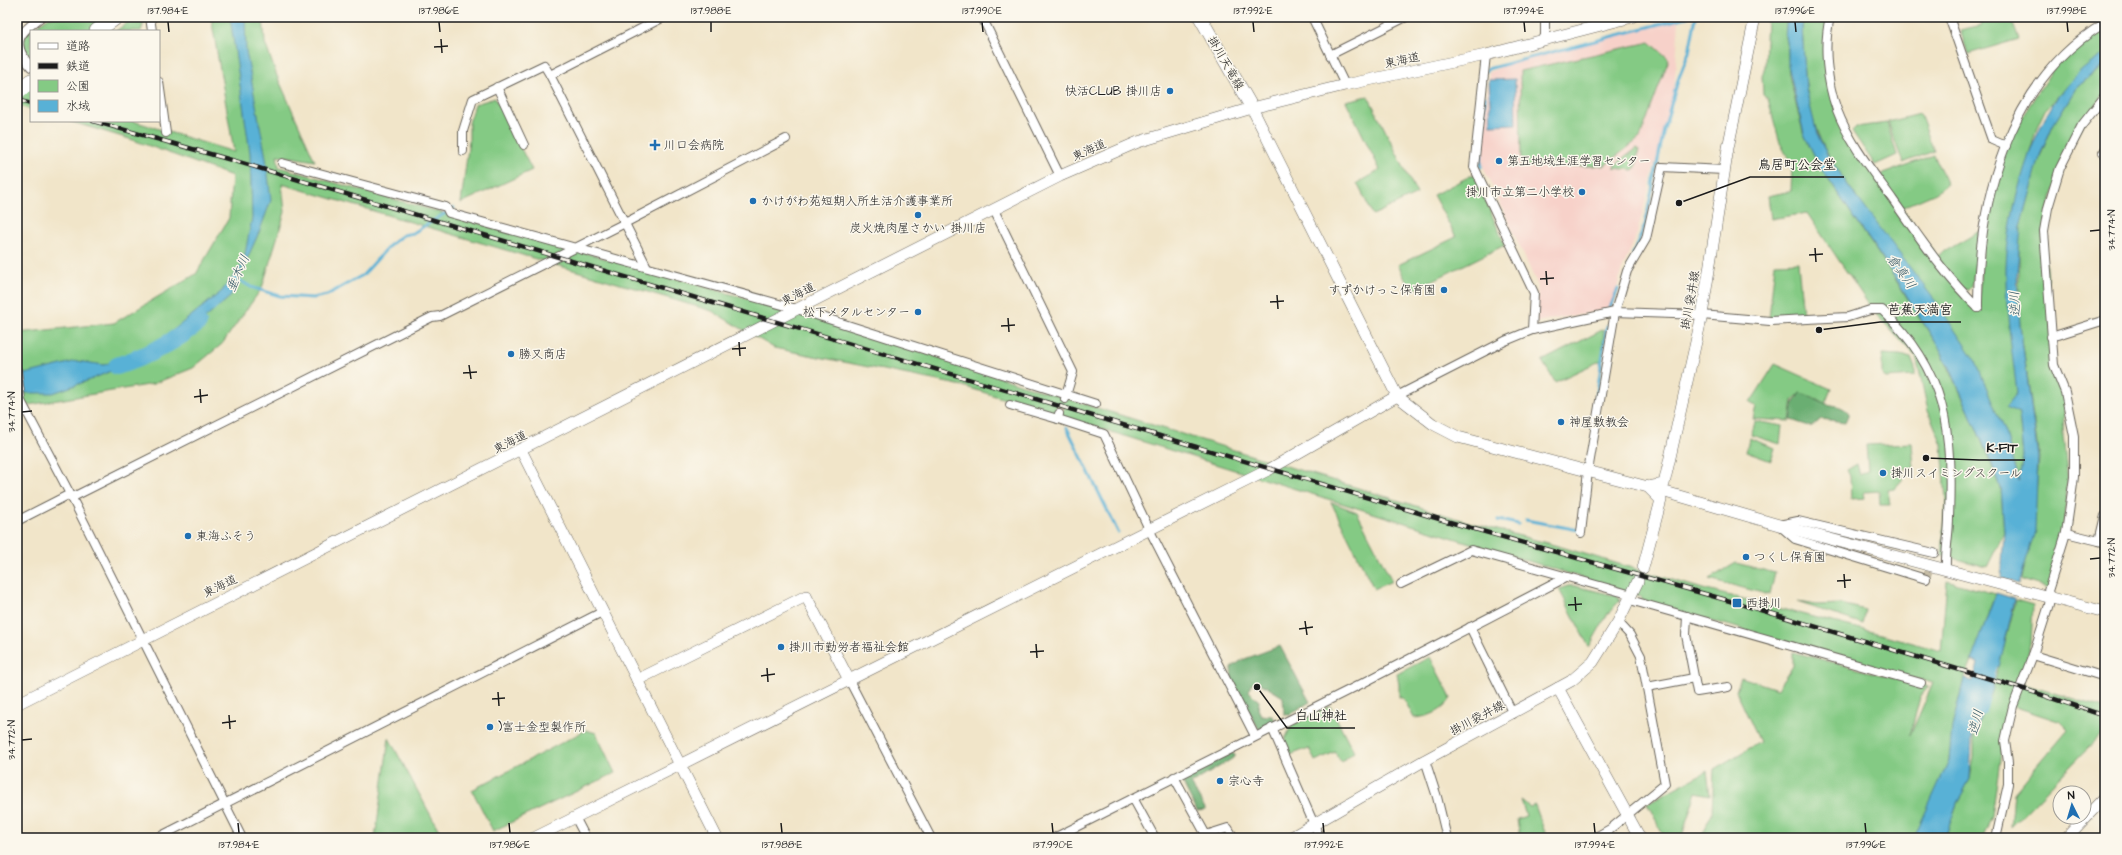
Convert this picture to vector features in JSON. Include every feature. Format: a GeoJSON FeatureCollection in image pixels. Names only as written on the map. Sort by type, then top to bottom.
{"type":"FeatureCollection","features":[{"type":"Feature","properties":{"kind":"highway"},"geometry":{"type":"LineString","coordinates":[[98,30],[116,17]]}},
{"type":"Feature","properties":{"kind":"highway"},"geometry":{"type":"LineString","coordinates":[[17,92],[30,82]]}},
{"type":"Feature","properties":{"kind":"main road","name":"掛川天竜線"},"geometry":{"type":"LineString","coordinates":[[1200,17],[1252,108]]}},
{"type":"Feature","properties":{"kind":"street"},"geometry":{"type":"LineString","coordinates":[[30,66],[19,57],[20,40],[23,31],[41,17]]}},
{"type":"Feature","properties":{"kind":"street"},"geometry":{"type":"LineString","coordinates":[[150,17],[150,30]]}},
{"type":"Feature","properties":{"kind":"street"},"geometry":{"type":"LineString","coordinates":[[550,75],[664,17]]}},
{"type":"Feature","properties":{"kind":"street"},"geometry":{"type":"LineString","coordinates":[[982,17],[1060,176]]}},
{"type":"Feature","properties":{"kind":"street"},"geometry":{"type":"LineString","coordinates":[[1312,17],[1345,85]]}},
{"type":"Feature","properties":{"kind":"street"},"geometry":{"type":"LineString","coordinates":[[1330,54],[1406,17]]}},
{"type":"Feature","properties":{"kind":"street"},"geometry":{"type":"LineString","coordinates":[[1545,17],[1545,39]]}},
{"type":"Feature","properties":{"kind":"street","name":"東海道"},"geometry":{"type":"LineString","coordinates":[[17,704],[1060,176],[1138,142],[1252,108],[1345,85],[1486,55],[1632,17]]}},
{"type":"Feature","properties":{"kind":"street","name":"掛川袋井線"},"geometry":{"type":"LineString","coordinates":[[1648,487],[1664,484],[1702,314],[1724,170],[1755,17]]}},
{"type":"Feature","properties":{"kind":"street"},"geometry":{"type":"LineString","coordinates":[[1830,17],[1827,55],[1832,89],[1837,110],[1854,144],[1926,246],[1961,291],[1978,308],[1978,273],[1982,232],[1991,191],[2016,121],[2034,88],[2060,58],[2086,34],[2105,24]]}},
{"type":"Feature","properties":{"kind":"street"},"geometry":{"type":"LineString","coordinates":[[1949,17],[1992,140],[2006,146]]}},
{"type":"Feature","properties":{"kind":"street"},"geometry":{"type":"LineString","coordinates":[[1486,55],[1474,167],[1534,293],[1532,330]]}},
{"type":"Feature","properties":{"kind":"street"},"geometry":{"type":"LineString","coordinates":[[463,151],[463,131],[473,99],[544,65],[647,268]]}},
{"type":"Feature","properties":{"kind":"street"},"geometry":{"type":"LineString","coordinates":[[497,87],[524,146]]}},
{"type":"Feature","properties":{"kind":"street"},"geometry":{"type":"LineString","coordinates":[[160,89],[166,133]]}},
{"type":"Feature","properties":{"kind":"street"},"geometry":{"type":"LineString","coordinates":[[1996,838],[2008,784],[2008,762],[2005,741],[2013,706],[2033,655],[2048,591],[2066,533],[2074,476],[2074,436],[2065,392],[2054,365],[2044,231],[2048,208],[2060,168],[2082,125],[2105,96]]}},
{"type":"Feature","properties":{"kind":"street"},"geometry":{"type":"LineString","coordinates":[[1252,108],[1397,396],[1433,424],[1458,437],[1648,487],[1779,525],[2105,612]]}},
{"type":"Feature","properties":{"kind":"street"},"geometry":{"type":"LineString","coordinates":[[17,521],[71,496],[432,317],[440,316],[625,223],[786,139]]}},
{"type":"Feature","properties":{"kind":"street"},"geometry":{"type":"LineString","coordinates":[[2105,150],[2103,153],[2105,154]]}},
{"type":"Feature","properties":{"kind":"street"},"geometry":{"type":"LineString","coordinates":[[282,163],[446,207],[449,213],[797,309],[1066,397],[1096,404]]}},
{"type":"Feature","properties":{"kind":"street"},"geometry":{"type":"LineString","coordinates":[[1581,533],[1588,471],[1615,312],[1628,271],[1646,239],[1662,167],[1724,170]]}},
{"type":"Feature","properties":{"kind":"street"},"geometry":{"type":"LineString","coordinates":[[994,210],[1073,372],[1066,397]]}},
{"type":"Feature","properties":{"kind":"street"},"geometry":{"type":"LineString","coordinates":[[534,838],[1270,468],[1397,396],[1505,341],[1532,330],[1615,312],[1702,314],[1770,321],[1848,317],[1870,310],[1882,310],[1903,329],[1918,349],[1935,381],[1945,417],[1950,452],[1947,570]]}},
{"type":"Feature","properties":{"kind":"street"},"geometry":{"type":"LineString","coordinates":[[2051,337],[2105,320]]}},
{"type":"Feature","properties":{"kind":"street"},"geometry":{"type":"LineString","coordinates":[[17,370],[21,401],[71,496],[242,838]]}},
{"type":"Feature","properties":{"kind":"street"},"geometry":{"type":"LineString","coordinates":[[1010,405],[1059,416],[1104,434],[1149,529],[1256,736]]}},
{"type":"Feature","properties":{"kind":"street"},"geometry":{"type":"LineString","coordinates":[[521,450],[637,680],[678,765],[717,838]]}},
{"type":"Feature","properties":{"kind":"street"},"geometry":{"type":"LineString","coordinates":[[1643,568],[1661,500],[1648,487]]}},
{"type":"Feature","properties":{"kind":"street"},"geometry":{"type":"LineString","coordinates":[[2066,533],[2102,542],[2105,516]]}},
{"type":"Feature","properties":{"kind":"street"},"geometry":{"type":"LineString","coordinates":[[1779,525],[1798,521],[1934,553]]}},
{"type":"Feature","properties":{"kind":"street"},"geometry":{"type":"LineString","coordinates":[[1779,525],[1795,540],[1926,579]]}},
{"type":"Feature","properties":{"kind":"street"},"geometry":{"type":"LineString","coordinates":[[1401,584],[1471,550],[1687,616],[1921,683]]}},
{"type":"Feature","properties":{"kind":"street"},"geometry":{"type":"LineString","coordinates":[[1054,838],[1363,683],[1565,578]]}},
{"type":"Feature","properties":{"kind":"street","name":"掛川袋井線"},"geometry":{"type":"LineString","coordinates":[[1290,838],[1425,760],[1513,714],[1571,681],[1594,662],[1618,622],[1638,582]]}},
{"type":"Feature","properties":{"kind":"street"},"geometry":{"type":"LineString","coordinates":[[637,680],[806,596],[932,838]]}},
{"type":"Feature","properties":{"kind":"street"},"geometry":{"type":"LineString","coordinates":[[156,838],[602,612]]}},
{"type":"Feature","properties":{"kind":"street"},"geometry":{"type":"LineString","coordinates":[[1687,616],[1686,635],[1697,692],[1728,687]]}},
{"type":"Feature","properties":{"kind":"street"},"geometry":{"type":"LineString","coordinates":[[1594,838],[1610,829],[1665,784],[1641,656],[1630,635],[1618,622]]}},
{"type":"Feature","properties":{"kind":"street"},"geometry":{"type":"LineString","coordinates":[[1470,627],[1513,714]]}},
{"type":"Feature","properties":{"kind":"street"},"geometry":{"type":"LineString","coordinates":[[2033,655],[2105,677]]}},
{"type":"Feature","properties":{"kind":"street"},"geometry":{"type":"LineString","coordinates":[[1647,687],[1694,678]]}},
{"type":"Feature","properties":{"kind":"street"},"geometry":{"type":"LineString","coordinates":[[1558,688],[1640,838]]}},
{"type":"Feature","properties":{"kind":"street"},"geometry":{"type":"LineString","coordinates":[[1272,728],[1320,838]]}},
{"type":"Feature","properties":{"kind":"street"},"geometry":{"type":"LineString","coordinates":[[1425,760],[1447,838]]}},
{"type":"Feature","properties":{"kind":"street"},"geometry":{"type":"LineString","coordinates":[[1174,777],[1206,835],[1228,828],[1234,838]]}},
{"type":"Feature","properties":{"kind":"street"},"geometry":{"type":"LineString","coordinates":[[2066,838],[2105,796]]}},
{"type":"Feature","properties":{"kind":"street"},"geometry":{"type":"LineString","coordinates":[[1132,798],[1155,838]]}},
{"type":"Feature","properties":{"kind":"street"},"geometry":{"type":"LineString","coordinates":[[575,817],[586,838]]}},
{"type":"Feature","properties":{"kind":"street"},"geometry":{"type":"LineString","coordinates":[[1610,829],[1610,838]]}},
{"type":"Feature","properties":{"kind":"shaded area"},"geometry":{"type":"Polygon","coordinates":[[[1679,21],[1674,89],[1637,234],[1621,272],[1612,309],[1536,322],[1538,286],[1482,164],[1489,72],[1522,59],[1679,21]]]}},
{"type":"Feature","properties":{"kind":"green space"},"geometry":{"type":"Polygon","coordinates":[[[49,17],[107,17],[89,30],[31,30],[49,17]]]}},
{"type":"Feature","properties":{"kind":"green space"},"geometry":{"type":"Polygon","coordinates":[[[135,17],[143,17],[144,22],[141,30],[117,30],[135,17]]]}},
{"type":"Feature","properties":{"kind":"green space"},"geometry":{"type":"Polygon","coordinates":[[[211,17],[263,17],[265,43],[277,76],[315,161],[277,155],[279,167],[861,332],[1032,388],[1475,524],[1558,546],[1703,589],[1941,651],[1947,581],[1995,594],[1972,661],[1964,679],[1954,720],[1949,760],[1922,838],[1700,838],[1712,813],[1714,769],[1760,742],[1736,691],[1741,677],[1777,689],[1793,666],[1793,652],[1928,687],[1920,697],[1910,736],[1933,683],[1895,674],[1642,600],[1641,596],[963,386],[774,348],[712,311],[282,184],[285,212],[262,288],[222,344],[193,368],[153,384],[17,407],[17,333],[114,323],[196,274],[229,218],[232,176],[133,140],[72,122],[136,122],[234,152],[211,17]]]}},
{"type":"Feature","properties":{"kind":"green space"},"geometry":{"type":"Polygon","coordinates":[[[1767,17],[1787,17],[1785,37],[1788,51],[1789,75],[1803,132],[1820,167],[1892,274],[1941,351],[1972,418],[2001,488],[2004,533],[1987,567],[1942,555],[1946,501],[1942,444],[1928,411],[1916,357],[1873,311],[1807,213],[1771,219],[1768,196],[1791,191],[1792,165],[1780,143],[1768,100],[1763,95],[1762,76],[1765,66],[1767,17]]]}},
{"type":"Feature","properties":{"kind":"green space"},"geometry":{"type":"Polygon","coordinates":[[[1804,17],[1830,17],[1829,66],[1837,110],[1852,143],[1937,256],[1980,231],[1972,286],[1968,290],[1960,288],[1978,307],[1985,220],[2009,137],[2060,58],[2105,23],[2105,55],[2084,70],[2045,110],[2037,127],[2014,208],[2019,413],[2023,456],[2019,482],[2007,438],[1824,148],[1809,106],[1807,93],[1802,27],[1804,17]]]}},
{"type":"Feature","properties":{"kind":"green space"},"geometry":{"type":"Polygon","coordinates":[[[2010,17],[2019,39],[1968,54],[1960,30],[1982,25],[1980,18],[2010,17]]]}},
{"type":"Feature","properties":{"kind":"green space"},"geometry":{"type":"Polygon","coordinates":[[[30,30],[30,56],[24,49],[25,34],[30,30]]]}},
{"type":"Feature","properties":{"kind":"green space"},"geometry":{"type":"Polygon","coordinates":[[[1650,42],[1669,59],[1640,138],[1604,166],[1521,166],[1520,71],[1650,42]]]}},
{"type":"Feature","properties":{"kind":"green space"},"geometry":{"type":"Polygon","coordinates":[[[2105,65],[2105,91],[2083,123],[2063,159],[2043,230],[2054,365],[2065,392],[2063,436],[2068,481],[2063,529],[2049,588],[2022,580],[2033,528],[2039,458],[2019,318],[2019,235],[2038,162],[2053,125],[2076,88],[2105,65]]]}},
{"type":"Feature","properties":{"kind":"green space"},"geometry":{"type":"Polygon","coordinates":[[[30,87],[30,110],[17,105],[17,91],[30,87]]]}},
{"type":"Feature","properties":{"kind":"green space"},"geometry":{"type":"Polygon","coordinates":[[[1368,96],[1417,194],[1373,215],[1357,183],[1380,170],[1346,101],[1368,96]]]}},
{"type":"Feature","properties":{"kind":"green space"},"geometry":{"type":"Polygon","coordinates":[[[495,98],[532,170],[461,203],[469,140],[469,123],[475,104],[495,98]]]}},
{"type":"Feature","properties":{"kind":"green space"},"geometry":{"type":"Polygon","coordinates":[[[1920,114],[1934,151],[1903,163],[1888,122],[1920,114]]]}},
{"type":"Feature","properties":{"kind":"green space"},"geometry":{"type":"Polygon","coordinates":[[[1887,123],[1897,155],[1875,165],[1852,131],[1856,127],[1887,123]]]}},
{"type":"Feature","properties":{"kind":"green space"},"geometry":{"type":"Polygon","coordinates":[[[1637,148],[1639,149],[1636,167],[1633,170],[1614,168],[1615,165],[1637,148]]]}},
{"type":"Feature","properties":{"kind":"green space"},"geometry":{"type":"Polygon","coordinates":[[[1934,155],[1947,184],[1936,193],[1901,208],[1880,175],[1934,155]]]}},
{"type":"Feature","properties":{"kind":"green space"},"geometry":{"type":"Polygon","coordinates":[[[1474,174],[1505,245],[1411,291],[1398,265],[1456,237],[1433,195],[1474,174]]]}},
{"type":"Feature","properties":{"kind":"green space"},"geometry":{"type":"Polygon","coordinates":[[[1798,262],[1803,316],[1769,318],[1775,263],[1798,262]]]}},
{"type":"Feature","properties":{"kind":"green space"},"geometry":{"type":"Polygon","coordinates":[[[1604,329],[1602,360],[1555,382],[1542,361],[1604,329]]]}},
{"type":"Feature","properties":{"kind":"green space"},"geometry":{"type":"Polygon","coordinates":[[[1882,354],[1900,355],[1911,358],[1915,368],[1915,376],[1886,378],[1882,375],[1882,354]]]}},
{"type":"Feature","properties":{"kind":"green space"},"geometry":{"type":"Polygon","coordinates":[[[1775,364],[1831,389],[1825,404],[1813,397],[1800,393],[1793,400],[1790,421],[1753,419],[1756,406],[1750,403],[1775,364]]]}},
{"type":"Feature","properties":{"kind":"green space"},"geometry":{"type":"Polygon","coordinates":[[[1800,393],[1823,403],[1843,408],[1849,413],[1845,422],[1821,419],[1812,427],[1791,420],[1794,402],[1800,393]]]}},
{"type":"Feature","properties":{"kind":"green space"},"geometry":{"type":"Polygon","coordinates":[[[1755,421],[1782,426],[1780,444],[1751,435],[1755,421]]]}},
{"type":"Feature","properties":{"kind":"green space"},"geometry":{"type":"Polygon","coordinates":[[[1749,438],[1775,448],[1771,461],[1746,452],[1749,438]]]}},
{"type":"Feature","properties":{"kind":"green space","name":"掛川スイミングスクール"},"geometry":{"type":"Polygon","coordinates":[[[1912,443],[1914,468],[1903,468],[1903,479],[1894,489],[1888,490],[1890,505],[1880,505],[1879,491],[1864,492],[1865,498],[1851,499],[1850,476],[1847,470],[1857,464],[1860,475],[1868,471],[1866,445],[1912,443]]]}},
{"type":"Feature","properties":{"kind":"green space"},"geometry":{"type":"Polygon","coordinates":[[[1331,502],[1357,512],[1392,581],[1374,589],[1331,502]]]}},
{"type":"Feature","properties":{"kind":"green space"},"geometry":{"type":"Polygon","coordinates":[[[1736,563],[1775,573],[1770,595],[1709,579],[1736,563]]]}},
{"type":"Feature","properties":{"kind":"green space"},"geometry":{"type":"Polygon","coordinates":[[[1568,586],[1575,586],[1617,596],[1620,600],[1607,615],[1589,647],[1559,589],[1568,586]]]}},
{"type":"Feature","properties":{"kind":"green space"},"geometry":{"type":"Polygon","coordinates":[[[2016,600],[2033,605],[2031,645],[2019,683],[2105,708],[2105,734],[2102,734],[2011,827],[2014,793],[2068,729],[2061,722],[2013,706],[2005,723],[1992,817],[1982,838],[1945,838],[1958,801],[1970,779],[1974,757],[1974,726],[1991,695],[2016,600]]]}},
{"type":"Feature","properties":{"kind":"green space"},"geometry":{"type":"Polygon","coordinates":[[[1797,602],[1817,605],[1841,604],[1866,610],[1863,624],[1797,602]]]}},
{"type":"Feature","properties":{"kind":"green space"},"geometry":{"type":"Polygon","coordinates":[[[1280,646],[1310,702],[1290,714],[1284,714],[1283,697],[1260,683],[1251,684],[1249,691],[1259,701],[1258,709],[1261,715],[1272,716],[1276,721],[1260,731],[1232,682],[1231,668],[1242,660],[1280,646]]]}},
{"type":"Feature","properties":{"kind":"green space"},"geometry":{"type":"Polygon","coordinates":[[[1430,657],[1451,698],[1440,710],[1430,715],[1414,718],[1404,699],[1399,697],[1397,674],[1430,657]]]}},
{"type":"Feature","properties":{"kind":"green space"},"geometry":{"type":"Polygon","coordinates":[[[1330,706],[1354,752],[1341,762],[1335,752],[1315,761],[1309,748],[1290,755],[1284,741],[1292,725],[1330,706]]]}},
{"type":"Feature","properties":{"kind":"green space"},"geometry":{"type":"Polygon","coordinates":[[[586,730],[596,733],[615,773],[493,831],[472,790],[586,730]]]}},
{"type":"Feature","properties":{"kind":"green space"},"geometry":{"type":"Polygon","coordinates":[[[389,738],[443,838],[375,838],[389,738]]]}},
{"type":"Feature","properties":{"kind":"green space"},"geometry":{"type":"Polygon","coordinates":[[[1232,753],[1235,757],[1191,784],[1206,810],[1197,811],[1181,779],[1232,753]]]}},
{"type":"Feature","properties":{"kind":"green space"},"geometry":{"type":"Polygon","coordinates":[[[1707,771],[1710,795],[1696,792],[1682,836],[1687,838],[1665,838],[1647,803],[1707,771]]]}},
{"type":"Feature","properties":{"kind":"green space"},"geometry":{"type":"Polygon","coordinates":[[[1521,800],[1530,807],[1535,805],[1547,838],[1520,838],[1517,819],[1526,816],[1521,800]]]}},
{"type":"Feature","properties":{"kind":"water"},"geometry":{"type":"Polygon","coordinates":[[[230,17],[245,17],[246,51],[266,158],[271,200],[260,230],[230,297],[188,333],[141,358],[90,380],[53,393],[17,393],[17,376],[77,361],[104,365],[157,343],[221,292],[243,264],[252,218],[250,153],[230,17]]]}},
{"type":"Feature","properties":{"kind":"water","name":"倉真川"},"geometry":{"type":"Polygon","coordinates":[[[1787,17],[1804,17],[1802,27],[1806,89],[1817,134],[1829,158],[1936,302],[1976,362],[2007,438],[2019,481],[2023,456],[2019,413],[2006,407],[2017,393],[2009,330],[2006,266],[2008,244],[2017,194],[2034,142],[2045,118],[2058,97],[2079,73],[2105,54],[2105,64],[2076,88],[2053,125],[2041,153],[2021,227],[2017,274],[2020,325],[2038,457],[2035,531],[2019,584],[2001,578],[2004,533],[2001,488],[1950,368],[1898,282],[1820,167],[1804,134],[1788,65],[1788,51],[1785,37],[1787,17]]]}},
{"type":"Feature","properties":{"kind":"water"},"geometry":{"type":"Polygon","coordinates":[[[1515,79],[1516,124],[1491,125],[1489,80],[1515,79]]]}},
{"type":"Feature","properties":{"kind":"water"},"geometry":{"type":"Polygon","coordinates":[[[1996,593],[2015,599],[1999,667],[1986,665],[1980,682],[1994,686],[1972,737],[1970,779],[1957,803],[1945,838],[1914,838],[1949,760],[1952,727],[1964,679],[1973,681],[1978,663],[1971,661],[1996,593]]]}},
{"type":"Feature","properties":{"kind":"waterway"},"geometry":{"type":"LineString","coordinates":[[1487,71],[1487,69],[1687,17]]}},
{"type":"Feature","properties":{"kind":"waterway"},"geometry":{"type":"LineString","coordinates":[[1633,254],[1645,225],[1664,129],[1678,80],[1689,52],[1696,17]]}},
{"type":"Feature","properties":{"kind":"waterway"},"geometry":{"type":"LineString","coordinates":[[1481,167],[1485,97]]}},
{"type":"Feature","properties":{"kind":"waterway"},"geometry":{"type":"LineString","coordinates":[[236,278],[251,287],[280,296],[313,298],[327,295],[363,275],[391,244],[403,235],[413,233],[454,208]]}},
{"type":"Feature","properties":{"kind":"waterway"},"geometry":{"type":"LineString","coordinates":[[1610,308],[1618,289]]}},
{"type":"Feature","properties":{"kind":"waterway","name":"垂木川"},"geometry":{"type":"LineString","coordinates":[[117,366],[139,358],[159,348],[179,337],[198,323]]}},
{"type":"Feature","properties":{"kind":"waterway"},"geometry":{"type":"LineString","coordinates":[[1594,413],[1607,326]]}},
{"type":"Feature","properties":{"kind":"waterway"},"geometry":{"type":"LineString","coordinates":[[1067,428],[1118,532]]}},
{"type":"Feature","properties":{"kind":"waterway"},"geometry":{"type":"LineString","coordinates":[[1498,520],[1518,524]]}},
{"type":"Feature","properties":{"kind":"waterway"},"geometry":{"type":"LineString","coordinates":[[1526,520],[1579,530],[1579,528]]}},
{"type":"Feature","properties":{"kind":"waterway","name":"逆川"},"geometry":{"type":"LineString","coordinates":[[1978,707],[1994,642]]}},
{"type":"Feature","properties":{"kind":"tunnel"},"geometry":{"type":"LineString","coordinates":[[1059,414],[1065,399]]}},
{"type":"Feature","properties":{"kind":"tunnel"},"geometry":{"type":"LineString","coordinates":[[1926,579],[1934,553]]}},
{"type":"Feature","properties":{"kind":"railway"},"geometry":{"type":"LineString","coordinates":[[17,100],[30,104]]}},
{"type":"Feature","properties":{"kind":"railway"},"geometry":{"type":"LineString","coordinates":[[97,122],[242,163],[1446,521],[1737,603],[2027,690],[2105,716]]}},
{"type":"Feature","properties":{"kind":"place","name":"快活CLUB 掛川店"},"geometry":{"type":"Point","coordinates":[1170,91]}},
{"type":"Feature","properties":{"kind":"place","name":"川口会病院"},"geometry":{"type":"Point","coordinates":[655,145]}},
{"type":"Feature","properties":{"kind":"place","name":"第五地域生涯学習センター"},"geometry":{"type":"Point","coordinates":[1499,161]}},
{"type":"Feature","properties":{"kind":"place","name":"掛川市立第二小学校"},"geometry":{"type":"Point","coordinates":[1582,192]}},
{"type":"Feature","properties":{"kind":"place","name":"かけがわ苑短期入所生活介護事業所"},"geometry":{"type":"Point","coordinates":[753,201]}},
{"type":"Feature","properties":{"kind":"place","name":"鳥居町公会堂"},"geometry":{"type":"Point","coordinates":[1679,203]}},
{"type":"Feature","properties":{"kind":"place","name":"炭火焼肉屋さかい 掛川店"},"geometry":{"type":"Point","coordinates":[918,215]}},
{"type":"Feature","properties":{"kind":"place","name":"すずかけっこ保育園"},"geometry":{"type":"Point","coordinates":[1444,290]}},
{"type":"Feature","properties":{"kind":"place","name":"松下メタルセンター"},"geometry":{"type":"Point","coordinates":[918,312]}},
{"type":"Feature","properties":{"kind":"place","name":"芭蕉天満宮"},"geometry":{"type":"Point","coordinates":[1819,330]}},
{"type":"Feature","properties":{"kind":"place","name":"勝又商店"},"geometry":{"type":"Point","coordinates":[511,354]}},
{"type":"Feature","properties":{"kind":"place","name":"神屋敷教会"},"geometry":{"type":"Point","coordinates":[1561,422]}},
{"type":"Feature","properties":{"kind":"place","name":"K−FIT"},"geometry":{"type":"Point","coordinates":[1926,458]}},
{"type":"Feature","properties":{"kind":"place","name":"掛川スイミングスクール"},"geometry":{"type":"Point","coordinates":[1883,473]}},
{"type":"Feature","properties":{"kind":"place","name":"東海ふそう"},"geometry":{"type":"Point","coordinates":[188,536]}},
{"type":"Feature","properties":{"kind":"place","name":"つくし保育園"},"geometry":{"type":"Point","coordinates":[1746,557]}},
{"type":"Feature","properties":{"kind":"place","name":"西掛川"},"geometry":{"type":"Point","coordinates":[1737,603]}},
{"type":"Feature","properties":{"kind":"place","name":"掛川市勤労者福祉会館"},"geometry":{"type":"Point","coordinates":[781,647]}},
{"type":"Feature","properties":{"kind":"place","name":"白山神社"},"geometry":{"type":"Point","coordinates":[1257,687]}},
{"type":"Feature","properties":{"kind":"place","name":")富士金型製作所"},"geometry":{"type":"Point","coordinates":[490,727]}},
{"type":"Feature","properties":{"kind":"place","name":"宗心寺"},"geometry":{"type":"Point","coordinates":[1220,781]}}]}
